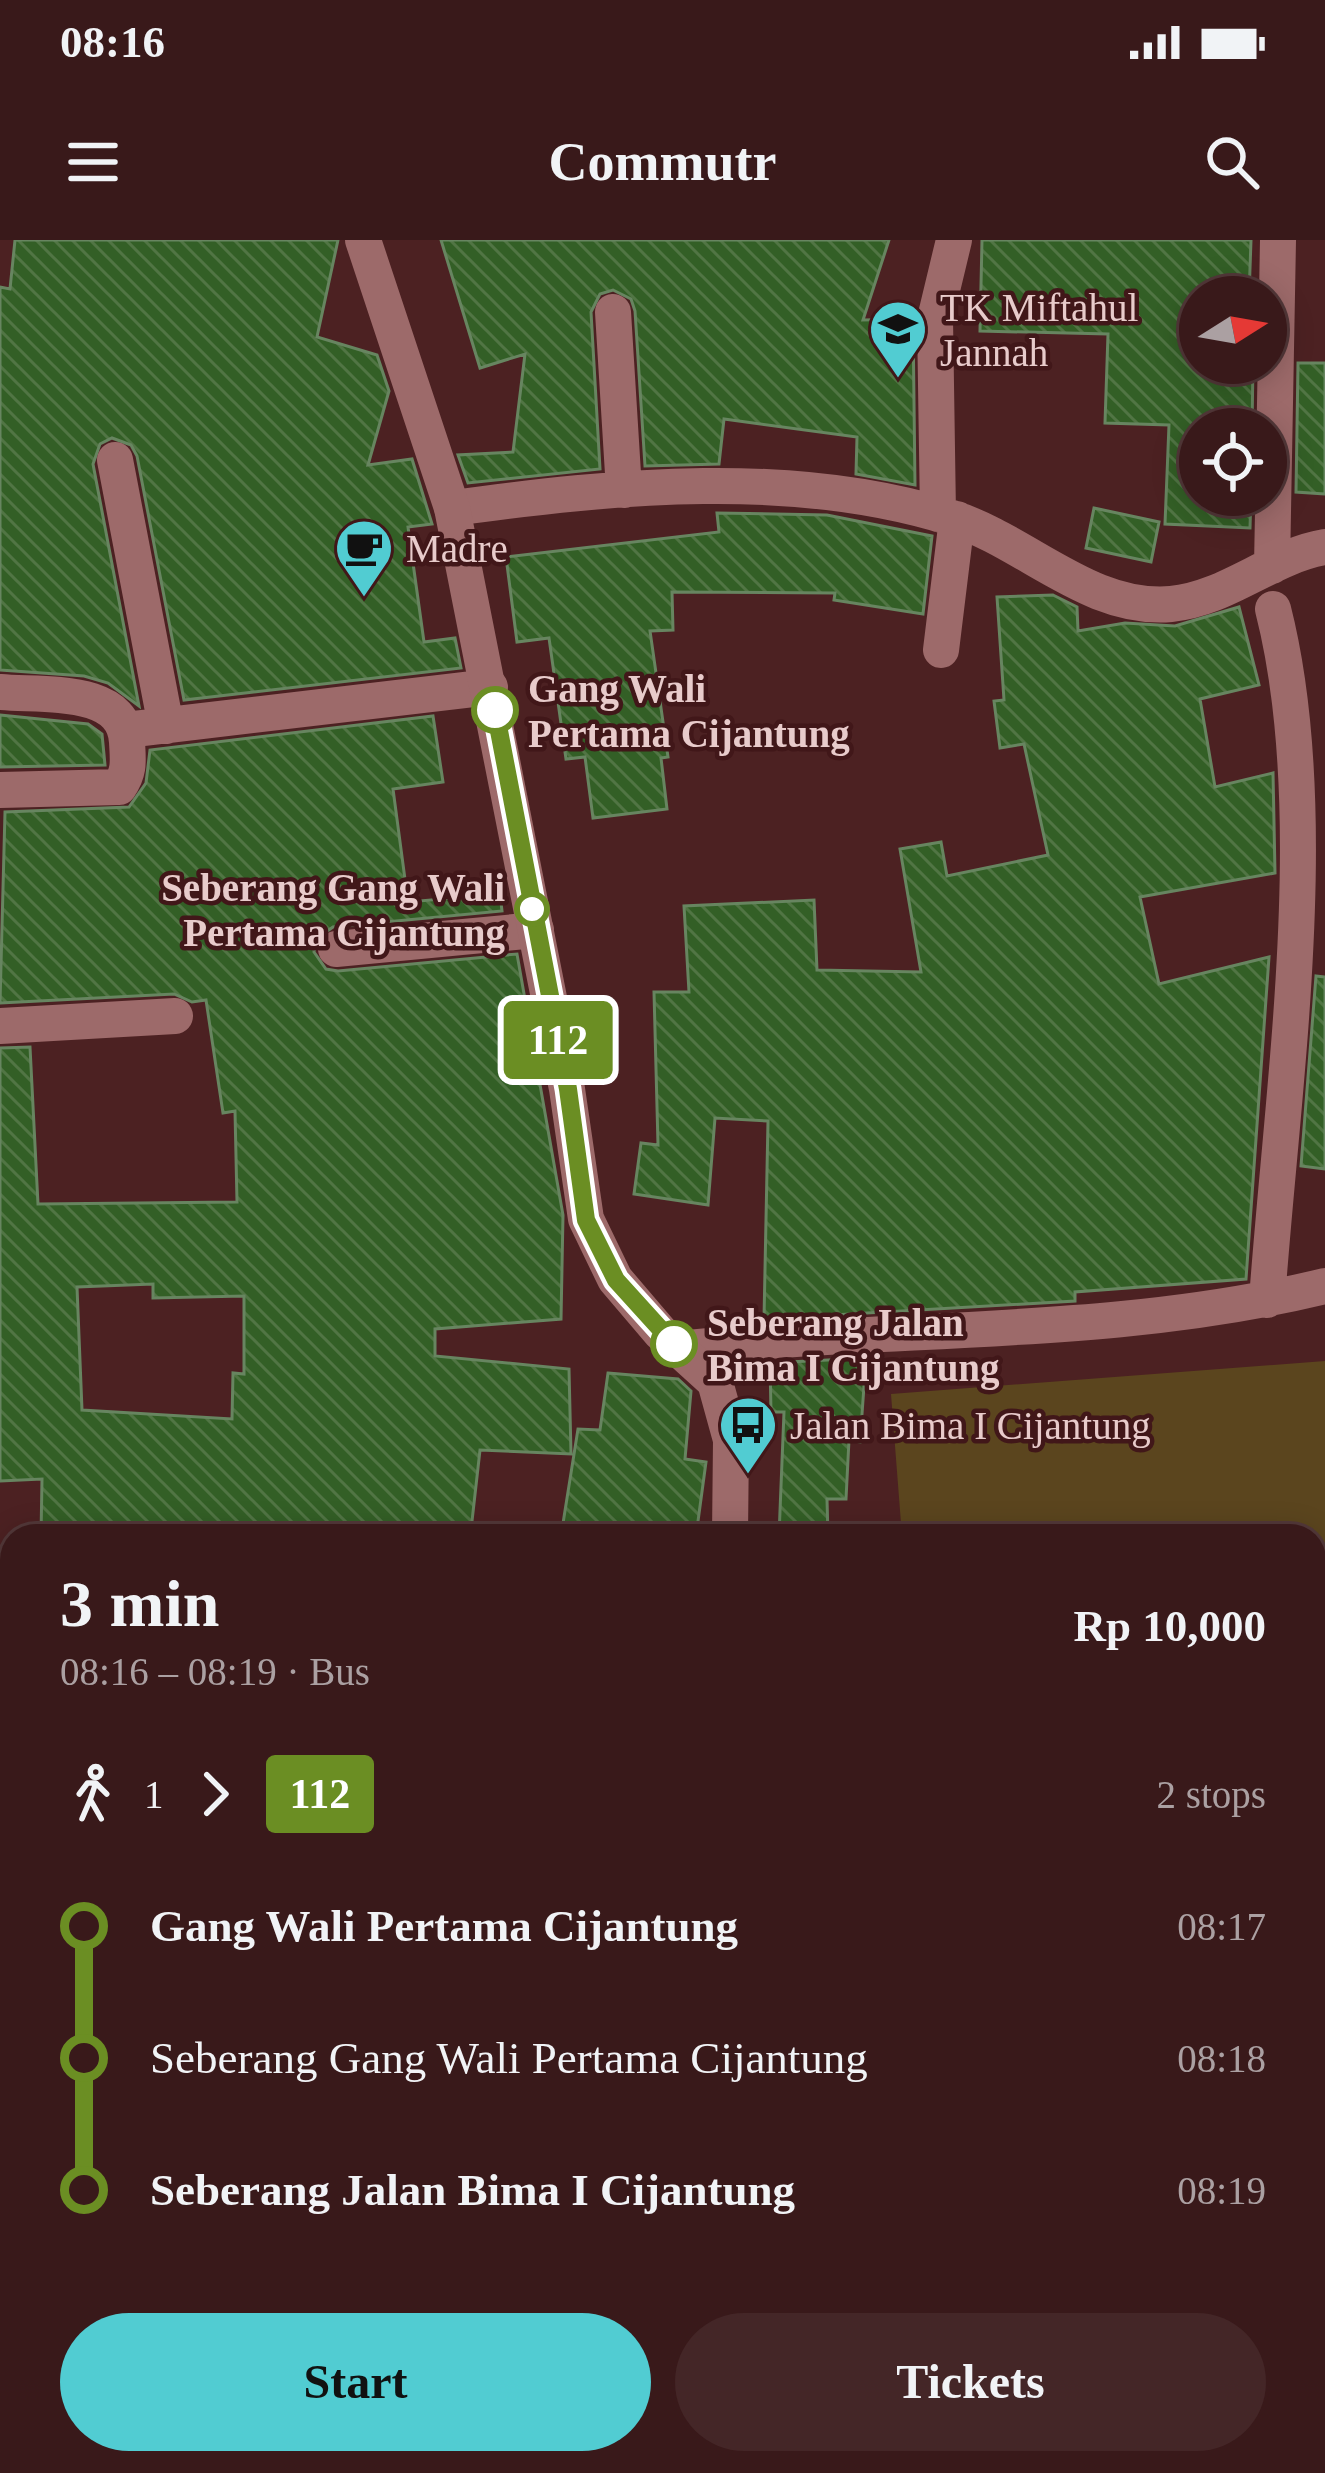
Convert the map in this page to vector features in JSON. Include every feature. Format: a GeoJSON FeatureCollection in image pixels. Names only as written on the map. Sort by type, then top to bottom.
{"type":"FeatureCollection","features":[{"type":"Feature","properties":{"kind":"street"},"geometry":{"type":"LineString","coordinates":[[363,240],[452,508],[490,687],[591,1235],[616,1280],[715,1382],[728,1421],[730,1524]]}},
{"type":"Feature","properties":{"kind":"street"},"geometry":{"type":"LineString","coordinates":[[941,650],[948,517],[935,319],[954,240]]}},
{"type":"Feature","properties":{"kind":"street"},"geometry":{"type":"LineString","coordinates":[[1272,566],[1278,240]]}},
{"type":"Feature","properties":{"kind":"street"},"geometry":{"type":"LineString","coordinates":[[613,312],[624,490]]}},
{"type":"Feature","properties":{"kind":"street"},"geometry":{"type":"LineString","coordinates":[[116,460],[166,726]]}},
{"type":"Feature","properties":{"kind":"street"},"geometry":{"type":"LineString","coordinates":[[452,508],[624,490],[818,492],[948,517],[1125,602],[1195,599],[1325,547]]}},
{"type":"Feature","properties":{"kind":"street"},"geometry":{"type":"LineString","coordinates":[[1267,1300],[1290,985],[1297,795],[1285,655],[1273,609]]}},
{"type":"Feature","properties":{"kind":"street"},"geometry":{"type":"LineString","coordinates":[[126,730],[490,687]]}},
{"type":"Feature","properties":{"kind":"street"},"geometry":{"type":"LineString","coordinates":[[0,692],[106,703],[121,715],[126,730],[128,773],[118,787],[0,790]]}},
{"type":"Feature","properties":{"kind":"street"},"geometry":{"type":"LineString","coordinates":[[336,949],[536,930]]}},
{"type":"Feature","properties":{"kind":"street"},"geometry":{"type":"LineString","coordinates":[[0,1026],[175,1016]]}},
{"type":"Feature","properties":{"kind":"street"},"geometry":{"type":"LineString","coordinates":[[678,1349],[1086,1327],[1267,1300],[1325,1286]]}},
{"type":"Feature","properties":{"kind":"shaded area"},"geometry":{"type":"Polygon","coordinates":[[[1325,1361],[1325,1524],[901,1524],[891,1394],[1325,1361]]]}},
{"type":"Feature","properties":{"kind":"building"},"geometry":{"type":"Polygon","coordinates":[[[15,240],[338,240],[317,337],[377,355],[389,391],[368,465],[412,459],[432,524],[408,527],[424,642],[455,638],[461,668],[184,700],[137,456],[131,445],[112,438],[100,444],[93,464],[139,706],[108,683],[84,676],[0,670],[0,287],[10,289],[15,240]]]}},
{"type":"Feature","properties":{"kind":"building"},"geometry":{"type":"Polygon","coordinates":[[[441,240],[889,240],[863,320],[913,319],[915,485],[856,474],[857,437],[724,419],[719,464],[645,466],[635,311],[631,299],[613,290],[600,294],[591,312],[600,469],[468,483],[458,455],[513,452],[525,354],[480,368],[441,240]]]}},
{"type":"Feature","properties":{"kind":"building"},"geometry":{"type":"Polygon","coordinates":[[[982,240],[1251,240],[1250,276],[1179,276],[1179,384],[1253,384],[1252,408],[1179,408],[1179,516],[1250,516],[1250,528],[1165,524],[1169,425],[1105,423],[1108,334],[980,331],[982,240]]]}},
{"type":"Feature","properties":{"kind":"building"},"geometry":{"type":"Polygon","coordinates":[[[1298,363],[1325,363],[1325,494],[1296,492],[1298,363]]]}},
{"type":"Feature","properties":{"kind":"building"},"geometry":{"type":"Polygon","coordinates":[[[1094,508],[1159,522],[1151,562],[1086,548],[1094,508]]]}},
{"type":"Feature","properties":{"kind":"building"},"geometry":{"type":"Polygon","coordinates":[[[717,513],[827,515],[932,536],[923,614],[834,600],[835,593],[672,592],[673,630],[650,631],[668,757],[661,758],[667,809],[593,818],[585,757],[566,759],[549,638],[517,642],[506,557],[719,532],[717,513]]]}},
{"type":"Feature","properties":{"kind":"building"},"geometry":{"type":"Polygon","coordinates":[[[1053,595],[1077,607],[1078,631],[1125,623],[1175,626],[1239,607],[1259,685],[1200,699],[1215,787],[1273,773],[1275,873],[1140,897],[1159,984],[1269,957],[1246,1279],[1075,1292],[1075,1301],[764,1319],[768,1121],[715,1118],[708,1205],[634,1194],[641,1143],[658,1145],[654,992],[689,992],[684,906],[814,900],[817,970],[921,972],[900,849],[941,842],[947,876],[1048,855],[1024,744],[1000,748],[994,701],[1004,700],[997,597],[1053,595]]]}},
{"type":"Feature","properties":{"kind":"building"},"geometry":{"type":"Polygon","coordinates":[[[0,715],[88,724],[102,734],[105,765],[0,767],[0,715]]]}},
{"type":"Feature","properties":{"kind":"building"},"geometry":{"type":"Polygon","coordinates":[[[433,716],[443,782],[393,789],[408,902],[500,894],[502,911],[333,927],[316,939],[314,952],[326,969],[338,971],[517,954],[563,1215],[561,1319],[435,1329],[435,1356],[569,1369],[571,1454],[480,1450],[472,1524],[41,1524],[42,1479],[0,1481],[0,1048],[30,1047],[38,1204],[237,1202],[235,1111],[223,1113],[206,1000],[192,1002],[174,994],[0,1003],[5,812],[129,807],[146,783],[150,750],[433,716]],[[153,1284],[77,1287],[82,1410],[232,1419],[233,1373],[244,1374],[244,1296],[153,1298],[153,1284]]]}},
{"type":"Feature","properties":{"kind":"building"},"geometry":{"type":"Polygon","coordinates":[[[1316,976],[1325,977],[1325,1169],[1301,1166],[1316,976]]]}},
{"type":"Feature","properties":{"kind":"building"},"geometry":{"type":"Polygon","coordinates":[[[866,1358],[860,1442],[849,1440],[846,1499],[827,1499],[828,1524],[779,1524],[784,1412],[771,1412],[770,1363],[866,1358]]]}},
{"type":"Feature","properties":{"kind":"building"},"geometry":{"type":"Polygon","coordinates":[[[608,1373],[678,1379],[691,1391],[685,1459],[706,1462],[698,1524],[563,1524],[578,1429],[600,1430],[608,1373]]]}},
{"type":"Feature","properties":{"kind":"bus line","name":"112"},"geometry":{"type":"LineString","coordinates":[[495,710],[568,1089],[586,1220],[616,1280],[674,1344]]}},
{"type":"Feature","properties":{"kind":"place","name":"TK Miftahul Jannah"},"geometry":{"type":"Point","coordinates":[898,380]}},
{"type":"Feature","properties":{"kind":"place","name":"Madre"},"geometry":{"type":"Point","coordinates":[364,599]}},
{"type":"Feature","properties":{"kind":"place","name":"Gang Wali Pertama Cijantung"},"geometry":{"type":"Point","coordinates":[495,710]}},
{"type":"Feature","properties":{"kind":"place","name":"Seberang Gang Wali Pertama Cijantung"},"geometry":{"type":"Point","coordinates":[532,909]}},
{"type":"Feature","properties":{"kind":"place","name":"Seberang Jalan Bima I Cijantung"},"geometry":{"type":"Point","coordinates":[674,1344]}},
{"type":"Feature","properties":{"kind":"place","name":"Jalan Bima I Cijantung"},"geometry":{"type":"Point","coordinates":[748,1476]}}]}
